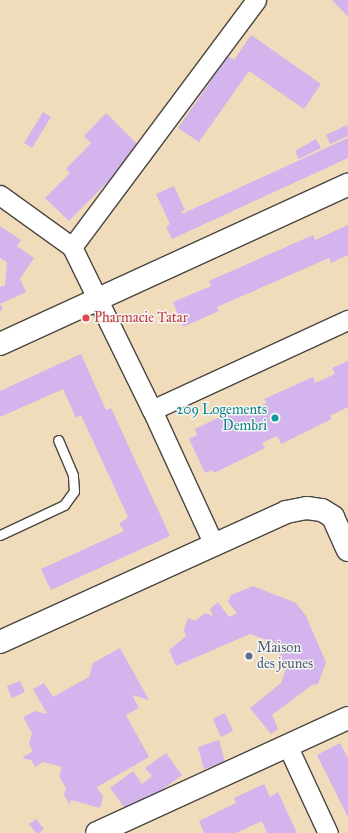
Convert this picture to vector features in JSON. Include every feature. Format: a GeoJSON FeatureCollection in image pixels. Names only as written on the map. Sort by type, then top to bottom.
{"type":"FeatureCollection","features":[{"type":"Feature","properties":{"kind":"street"},"geometry":{"type":"LineString","coordinates":[[72,247],[256,0]]}},
{"type":"Feature","properties":{"kind":"street"},"geometry":{"type":"LineString","coordinates":[[0,344],[348,184]]}},
{"type":"Feature","properties":{"kind":"street"},"geometry":{"type":"LineString","coordinates":[[0,195],[72,247],[152,410],[214,545]]}},
{"type":"Feature","properties":{"kind":"street"},"geometry":{"type":"LineString","coordinates":[[152,410],[348,320]]}},
{"type":"Feature","properties":{"kind":"street"},"geometry":{"type":"LineString","coordinates":[[0,642],[286,512],[307,508],[322,510],[333,517],[348,550]]}},
{"type":"Feature","properties":{"kind":"street"},"geometry":{"type":"LineString","coordinates":[[97,833],[288,747],[348,718]]}},
{"type":"Feature","properties":{"kind":"street"},"geometry":{"type":"LineString","coordinates":[[288,747],[328,833]]}},
{"type":"Feature","properties":{"kind":"lane"},"geometry":{"type":"LineString","coordinates":[[0,535],[64,505],[74,491],[73,475],[58,440]]}},
{"type":"Feature","properties":{"kind":"building"},"geometry":{"type":"Polygon","coordinates":[[[332,0],[348,0],[348,17],[332,0]]]}},
{"type":"Feature","properties":{"kind":"building"},"geometry":{"type":"Polygon","coordinates":[[[251,35],[321,84],[304,109],[249,71],[199,142],[178,128],[228,56],[234,60],[251,35]]]}},
{"type":"Feature","properties":{"kind":"building"},"geometry":{"type":"Polygon","coordinates":[[[43,112],[51,117],[32,148],[24,143],[43,112]]]}},
{"type":"Feature","properties":{"kind":"building"},"geometry":{"type":"Polygon","coordinates":[[[106,113],[141,148],[69,221],[45,198],[70,173],[66,169],[91,143],[84,136],[106,113]]]}},
{"type":"Feature","properties":{"kind":"building"},"geometry":{"type":"Polygon","coordinates":[[[347,125],[348,136],[330,144],[326,135],[347,125]]]}},
{"type":"Feature","properties":{"kind":"building"},"geometry":{"type":"Polygon","coordinates":[[[348,138],[348,158],[172,239],[166,227],[170,224],[156,194],[174,186],[185,210],[181,212],[182,214],[348,138]]]}},
{"type":"Feature","properties":{"kind":"building"},"geometry":{"type":"Polygon","coordinates":[[[316,139],[321,148],[299,159],[295,151],[316,139]]]}},
{"type":"Feature","properties":{"kind":"building"},"geometry":{"type":"Polygon","coordinates":[[[348,225],[348,255],[331,263],[329,258],[217,307],[219,311],[183,327],[173,302],[211,286],[209,281],[313,235],[315,240],[348,225]]]}},
{"type":"Feature","properties":{"kind":"building"},"geometry":{"type":"Polygon","coordinates":[[[0,226],[21,240],[17,246],[34,258],[20,279],[26,292],[0,304],[0,287],[5,285],[7,262],[0,258],[0,226]]]}},
{"type":"Feature","properties":{"kind":"building"},"geometry":{"type":"Polygon","coordinates":[[[0,304],[3,309],[0,311],[0,304]]]}},
{"type":"Feature","properties":{"kind":"building"},"geometry":{"type":"Polygon","coordinates":[[[81,354],[106,410],[111,408],[170,536],[51,590],[41,569],[124,531],[119,524],[128,517],[81,415],[76,418],[63,389],[0,417],[0,391],[81,354]]]}},
{"type":"Feature","properties":{"kind":"building","name":"209 Logements Dembri"},"geometry":{"type":"Polygon","coordinates":[[[348,361],[348,407],[330,416],[332,419],[281,444],[277,436],[262,443],[265,448],[214,473],[212,470],[205,473],[189,439],[197,435],[195,429],[243,406],[246,413],[267,403],[264,399],[313,377],[315,383],[335,374],[332,368],[348,361]]]}},
{"type":"Feature","properties":{"kind":"building"},"geometry":{"type":"Polygon","coordinates":[[[253,586],[296,603],[306,616],[326,662],[318,684],[312,685],[272,715],[278,729],[271,734],[250,708],[281,683],[286,669],[275,643],[250,634],[176,666],[169,650],[186,636],[184,630],[188,618],[195,621],[205,613],[213,616],[210,609],[218,602],[229,617],[237,613],[228,602],[231,595],[253,586]]]}},
{"type":"Feature","properties":{"kind":"building"},"geometry":{"type":"Polygon","coordinates":[[[120,648],[149,700],[132,695],[139,708],[126,715],[149,757],[97,787],[103,797],[100,808],[71,800],[70,805],[64,795],[66,788],[59,776],[62,767],[43,762],[35,767],[31,760],[22,758],[33,751],[29,744],[32,733],[23,717],[35,711],[47,714],[33,689],[44,683],[53,697],[89,677],[93,663],[120,648]]]}},
{"type":"Feature","properties":{"kind":"building"},"geometry":{"type":"Polygon","coordinates":[[[20,681],[25,692],[12,698],[7,686],[20,681]]]}},
{"type":"Feature","properties":{"kind":"building"},"geometry":{"type":"Polygon","coordinates":[[[225,713],[233,731],[221,737],[213,719],[225,713]]]}},
{"type":"Feature","properties":{"kind":"building"},"geometry":{"type":"Polygon","coordinates":[[[219,740],[225,763],[204,769],[198,747],[219,740]]]}},
{"type":"Feature","properties":{"kind":"building"},"geometry":{"type":"Polygon","coordinates":[[[340,743],[348,758],[348,817],[317,755],[340,743]]]}},
{"type":"Feature","properties":{"kind":"building"},"geometry":{"type":"Polygon","coordinates":[[[166,753],[182,775],[129,814],[110,788],[133,771],[142,784],[152,776],[145,768],[166,753]]]}},
{"type":"Feature","properties":{"kind":"building"},"geometry":{"type":"Polygon","coordinates":[[[264,784],[270,797],[278,792],[297,833],[267,833],[262,821],[236,833],[204,833],[199,821],[236,803],[234,798],[264,784]]]}},
{"type":"Feature","properties":{"kind":"building"},"geometry":{"type":"Polygon","coordinates":[[[36,819],[44,829],[39,833],[36,833],[29,824],[36,819]]]}},
{"type":"Feature","properties":{"kind":"place","name":"Pharmacie Tatar"},"geometry":{"type":"Point","coordinates":[86,318]}},
{"type":"Feature","properties":{"kind":"place","name":"209 Logements Dembri"},"geometry":{"type":"Point","coordinates":[275,418]}},
{"type":"Feature","properties":{"kind":"place","name":"Maison des jeunes"},"geometry":{"type":"Point","coordinates":[249,656]}}]}
